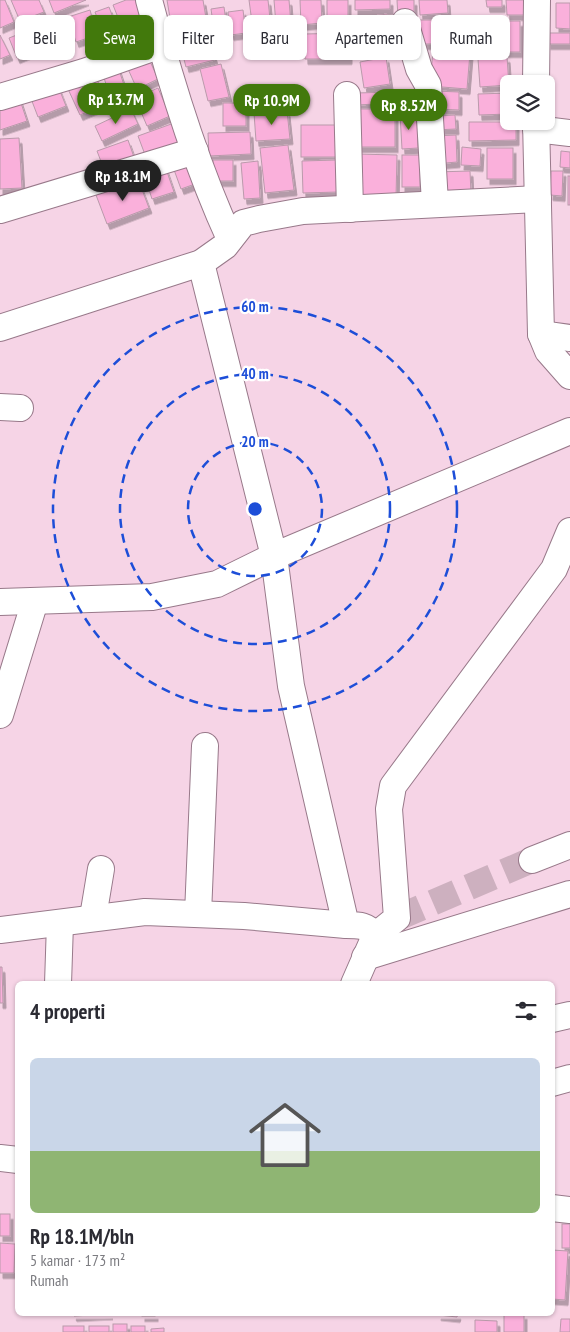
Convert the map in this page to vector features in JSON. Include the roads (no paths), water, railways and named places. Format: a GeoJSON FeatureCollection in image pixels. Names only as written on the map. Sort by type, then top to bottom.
{"type":"FeatureCollection","features":[{"type":"Feature","properties":{"kind":"street"},"geometry":{"type":"LineString","coordinates":[[149,0],[205,186],[230,240]]}},
{"type":"Feature","properties":{"kind":"street"},"geometry":{"type":"LineString","coordinates":[[536,75],[537,0]]}},
{"type":"Feature","properties":{"kind":"street"},"geometry":{"type":"LineString","coordinates":[[0,97],[84,72],[161,45]]}},
{"type":"Feature","properties":{"kind":"street"},"geometry":{"type":"LineString","coordinates":[[416,60],[428,85],[435,203]]}},
{"type":"Feature","properties":{"kind":"street"},"geometry":{"type":"LineString","coordinates":[[347,95],[350,208]]}},
{"type":"Feature","properties":{"kind":"street"},"geometry":{"type":"LineString","coordinates":[[555,129],[570,133]]}},
{"type":"Feature","properties":{"kind":"street"},"geometry":{"type":"LineString","coordinates":[[536,130],[541,334],[548,351],[570,376]]}},
{"type":"Feature","properties":{"kind":"street"},"geometry":{"type":"LineString","coordinates":[[0,210],[195,151]]}},
{"type":"Feature","properties":{"kind":"street"},"geometry":{"type":"LineString","coordinates":[[0,328],[200,263],[226,246],[243,223],[259,219],[303,211],[538,199]]}},
{"type":"Feature","properties":{"kind":"street"},"geometry":{"type":"LineString","coordinates":[[200,263],[274,556],[294,698],[346,925]]}},
{"type":"Feature","properties":{"kind":"street"},"geometry":{"type":"LineString","coordinates":[[541,334],[570,338]]}},
{"type":"Feature","properties":{"kind":"street"},"geometry":{"type":"LineString","coordinates":[[0,602],[152,597],[217,584],[274,556],[570,431]]}},
{"type":"Feature","properties":{"kind":"street"},"geometry":{"type":"LineString","coordinates":[[355,981],[370,947],[397,918],[389,809],[393,786],[562,573],[570,531]]}},
{"type":"Feature","properties":{"kind":"street"},"geometry":{"type":"LineString","coordinates":[[3,706],[35,601]]}},
{"type":"Feature","properties":{"kind":"street"},"geometry":{"type":"LineString","coordinates":[[198,914],[205,746]]}},
{"type":"Feature","properties":{"kind":"street"},"geometry":{"type":"LineString","coordinates":[[532,860],[570,845]]}},
{"type":"Feature","properties":{"kind":"street"},"geometry":{"type":"LineString","coordinates":[[92,918],[101,869]]}},
{"type":"Feature","properties":{"kind":"street"},"geometry":{"type":"LineString","coordinates":[[370,947],[570,894]]}},
{"type":"Feature","properties":{"kind":"street"},"geometry":{"type":"LineString","coordinates":[[0,930],[145,912],[198,914],[360,925],[368,928],[370,947]]}},
{"type":"Feature","properties":{"kind":"street"},"geometry":{"type":"LineString","coordinates":[[58,981],[60,923]]}},
{"type":"Feature","properties":{"kind":"street"},"geometry":{"type":"LineString","coordinates":[[555,1018],[570,1014]]}},
{"type":"Feature","properties":{"kind":"street"},"geometry":{"type":"LineString","coordinates":[[555,1082],[570,1078]]}},
{"type":"Feature","properties":{"kind":"street"},"geometry":{"type":"LineString","coordinates":[[0,1158],[15,1160]]}},
{"type":"Feature","properties":{"kind":"street"},"geometry":{"type":"LineString","coordinates":[[555,1208],[570,1210]]}},
{"type":"Feature","properties":{"kind":"tunnel"},"geometry":{"type":"LineString","coordinates":[[397,918],[532,860]]}}]}
